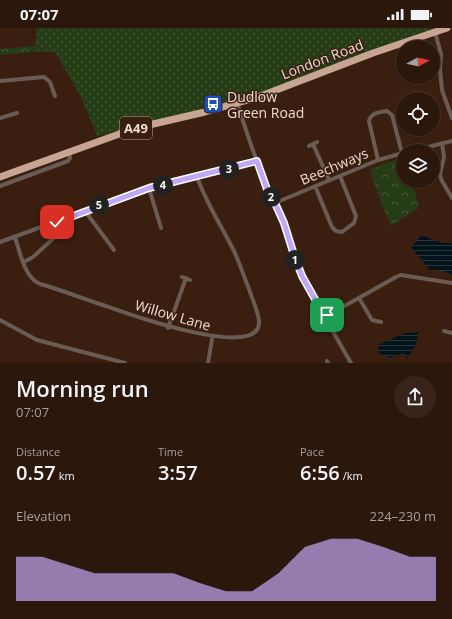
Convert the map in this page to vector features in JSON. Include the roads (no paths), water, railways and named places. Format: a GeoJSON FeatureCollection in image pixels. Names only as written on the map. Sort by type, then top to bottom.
{"type":"FeatureCollection","features":[{"type":"Feature","properties":{"kind":"highway","name":"London Road"},"geometry":{"type":"LineString","coordinates":[[0,177],[136,128],[238,103],[286,87],[373,53],[447,28]]}},
{"type":"Feature","properties":{"kind":"street"},"geometry":{"type":"LineString","coordinates":[[436,32],[441,54],[441,85],[452,118]]}},
{"type":"Feature","properties":{"kind":"street"},"geometry":{"type":"LineString","coordinates":[[0,81],[44,77],[50,82],[55,97]]}},
{"type":"Feature","properties":{"kind":"street"},"geometry":{"type":"LineString","coordinates":[[238,103],[268,192],[284,223],[302,276],[352,363]]}},
{"type":"Feature","properties":{"kind":"street"},"geometry":{"type":"LineString","coordinates":[[378,160],[369,121],[372,115],[387,111],[392,115],[400,144]]}},
{"type":"Feature","properties":{"kind":"street"},"geometry":{"type":"LineString","coordinates":[[0,118],[18,113]]}},
{"type":"Feature","properties":{"kind":"street"},"geometry":{"type":"LineString","coordinates":[[438,144],[452,141]]}},
{"type":"Feature","properties":{"kind":"street"},"geometry":{"type":"LineString","coordinates":[[442,143],[444,157],[440,174],[441,179],[452,198]]}},
{"type":"Feature","properties":{"kind":"street"},"geometry":{"type":"LineString","coordinates":[[313,144],[329,180]]}},
{"type":"Feature","properties":{"kind":"street","name":"London Road"},"geometry":{"type":"LineString","coordinates":[[0,186],[68,161],[70,158],[69,152]]}},
{"type":"Feature","properties":{"kind":"street","name":"Beechways"},"geometry":{"type":"LineString","coordinates":[[275,203],[378,160],[396,155]]}},
{"type":"Feature","properties":{"kind":"street"},"geometry":{"type":"LineString","coordinates":[[0,242],[149,188],[257,161]]}},
{"type":"Feature","properties":{"kind":"street"},"geometry":{"type":"LineString","coordinates":[[315,186],[332,227],[336,231],[342,232],[354,223],[356,216],[340,176]]}},
{"type":"Feature","properties":{"kind":"street","name":"Willow Lane"},"geometry":{"type":"LineString","coordinates":[[15,237],[24,262],[32,278],[37,282],[183,333],[212,339],[248,339],[256,331],[259,321],[257,311],[235,253],[212,211],[197,177]]}},
{"type":"Feature","properties":{"kind":"street"},"geometry":{"type":"LineString","coordinates":[[149,188],[162,228]]}},
{"type":"Feature","properties":{"kind":"street"},"geometry":{"type":"LineString","coordinates":[[85,210],[89,218],[114,250]]}},
{"type":"Feature","properties":{"kind":"street"},"geometry":{"type":"LineString","coordinates":[[24,262],[33,257],[69,224],[71,216]]}},
{"type":"Feature","properties":{"kind":"street"},"geometry":{"type":"LineString","coordinates":[[325,317],[401,275],[452,283]]}},
{"type":"Feature","properties":{"kind":"street"},"geometry":{"type":"LineString","coordinates":[[168,328],[186,278]]}},
{"type":"Feature","properties":{"kind":"street"},"geometry":{"type":"LineString","coordinates":[[359,298],[372,320],[381,322]]}},
{"type":"Feature","properties":{"kind":"street"},"geometry":{"type":"LineString","coordinates":[[0,320],[37,340],[125,363]]}},
{"type":"Feature","properties":{"kind":"street"},"geometry":{"type":"LineString","coordinates":[[444,331],[452,333]]}},
{"type":"Feature","properties":{"kind":"street"},"geometry":{"type":"LineString","coordinates":[[208,363],[212,339]]}},
{"type":"Feature","properties":{"kind":"place","name":"Dudlow Green Road"},"geometry":{"type":"Point","coordinates":[213,104]}}]}
